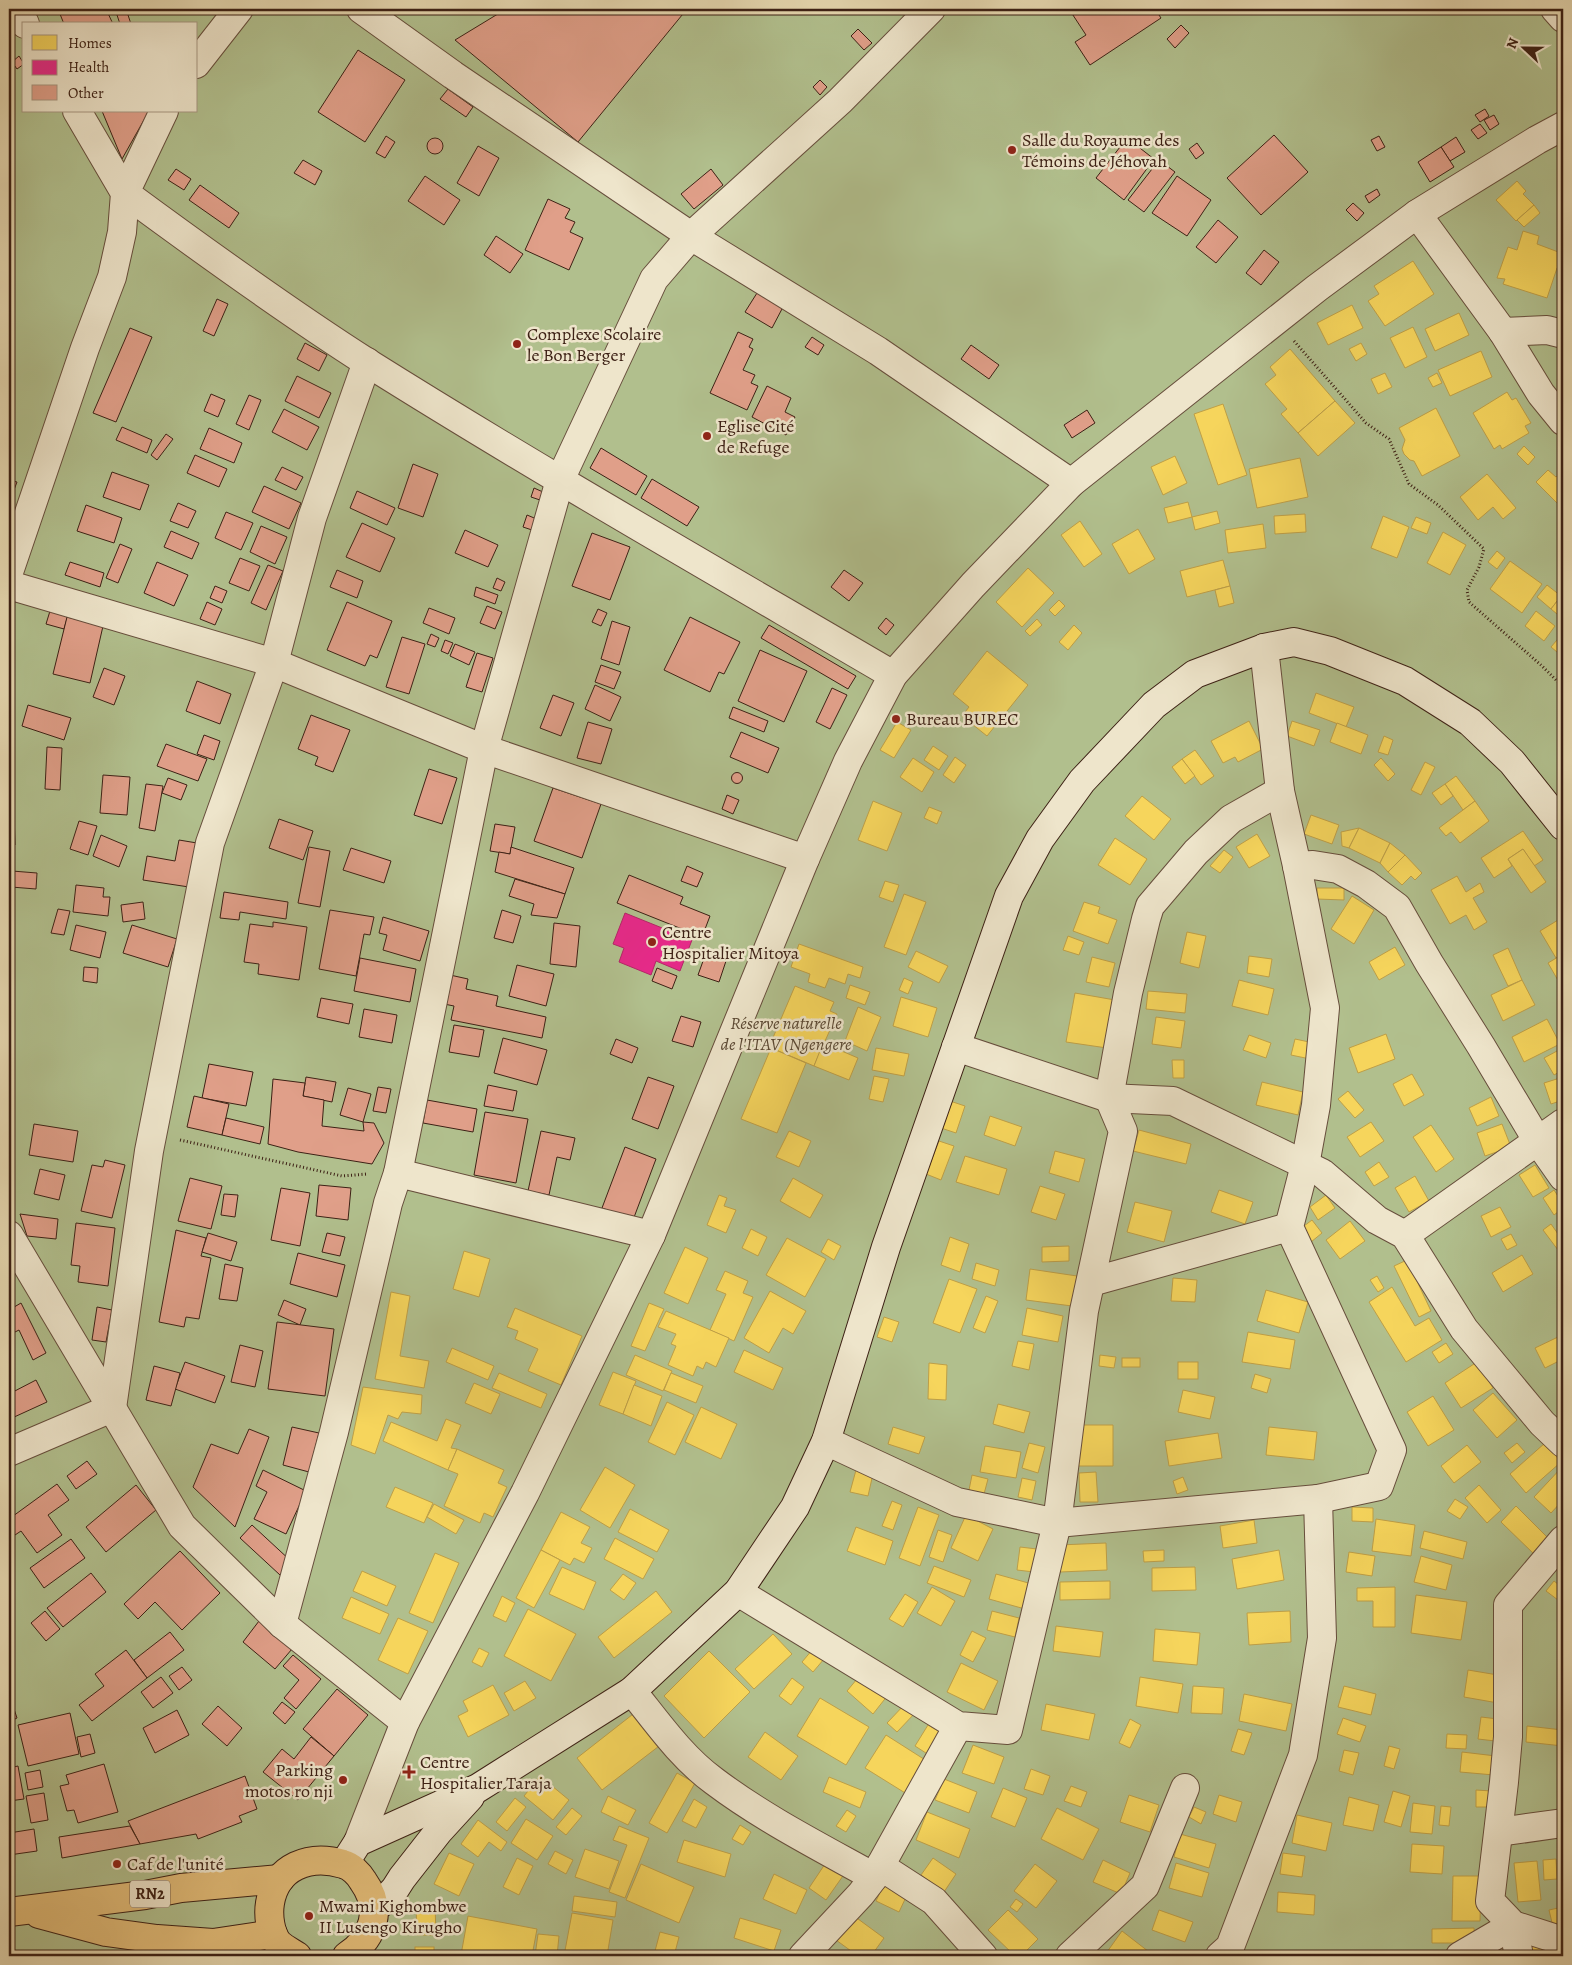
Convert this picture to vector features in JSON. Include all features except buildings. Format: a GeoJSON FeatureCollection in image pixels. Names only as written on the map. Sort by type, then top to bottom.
{"type":"FeatureCollection","features":[{"type":"Feature","properties":{"kind":"highway"},"geometry":{"type":"LineString","coordinates":[[297,1956],[279,1943],[274,1934],[268,1911],[271,1894],[280,1879],[293,1867],[310,1860],[351,1853],[359,1874],[369,1889],[374,1906],[373,1924],[358,1953]]}},
{"type":"Feature","properties":{"kind":"highway","name":"RN2"},"geometry":{"type":"LineString","coordinates":[[14,1911],[145,1895],[181,1888],[280,1879]]}},
{"type":"Feature","properties":{"kind":"highway","name":"RN2"},"geometry":{"type":"LineString","coordinates":[[14,1911],[106,1932],[157,1939],[213,1943],[274,1934]]}},
{"type":"Feature","properties":{"kind":"street"},"geometry":{"type":"LineString","coordinates":[[18,9],[24,22]]}},
{"type":"Feature","properties":{"kind":"street"},"geometry":{"type":"LineString","coordinates":[[198,61],[239,9]]}},
{"type":"Feature","properties":{"kind":"street"},"geometry":{"type":"LineString","coordinates":[[361,9],[453,75],[691,236],[878,351],[1071,483]]}},
{"type":"Feature","properties":{"kind":"street"},"geometry":{"type":"LineString","coordinates":[[282,1624],[334,1432],[388,1203],[398,1173],[484,749],[560,480],[654,279],[691,236],[840,102],[931,9]]}},
{"type":"Feature","properties":{"kind":"street"},"geometry":{"type":"LineString","coordinates":[[1555,9],[1563,18]]}},
{"type":"Feature","properties":{"kind":"street"},"geometry":{"type":"LineString","coordinates":[[78,112],[125,193],[218,262],[367,362],[560,480],[893,675]]}},
{"type":"Feature","properties":{"kind":"street"},"geometry":{"type":"LineString","coordinates":[[9,572],[85,348],[112,277],[122,232],[125,193],[164,112]]}},
{"type":"Feature","properties":{"kind":"street"},"geometry":{"type":"LineString","coordinates":[[351,1853],[405,1722],[526,1493],[651,1235],[805,859],[848,761],[893,675],[973,585],[1071,483],[1275,320],[1417,214],[1563,126]]}},
{"type":"Feature","properties":{"kind":"street"},"geometry":{"type":"LineString","coordinates":[[1417,214],[1503,332],[1541,394],[1563,421]]}},
{"type":"Feature","properties":{"kind":"street"},"geometry":{"type":"LineString","coordinates":[[1503,332],[1546,330],[1563,334]]}},
{"type":"Feature","properties":{"kind":"street"},"geometry":{"type":"LineString","coordinates":[[112,1408],[152,1134],[210,844],[274,663],[312,518],[367,362]]}},
{"type":"Feature","properties":{"kind":"street"},"geometry":{"type":"LineString","coordinates":[[9,585],[274,663],[484,749],[805,859]]}},
{"type":"Feature","properties":{"kind":"street"},"geometry":{"type":"LineString","coordinates":[[351,1853],[478,1788],[632,1691],[738,1592],[795,1507],[826,1441],[886,1247],[1009,896],[1040,839],[1082,781],[1154,705],[1194,674],[1264,648],[1294,642],[1330,651],[1405,681],[1470,722],[1512,762],[1563,826]]}},
{"type":"Feature","properties":{"kind":"street"},"geometry":{"type":"LineString","coordinates":[[826,1441],[958,1502],[1057,1523],[1318,1499],[1379,1486],[1392,1450],[1289,1227],[1305,1166],[1316,1105],[1325,1008],[1280,791],[1264,648]]}},
{"type":"Feature","properties":{"kind":"street"},"geometry":{"type":"LineString","coordinates":[[738,1592],[958,1726],[1008,1730],[1057,1523],[1084,1310],[1123,1131],[1109,1098],[1128,993],[1150,906],[1196,852],[1231,819],[1280,791]]}},
{"type":"Feature","properties":{"kind":"street"},"geometry":{"type":"LineString","coordinates":[[1297,866],[1313,865],[1338,869],[1366,884],[1397,907],[1428,963],[1481,1046],[1537,1140],[1563,1177]]}},
{"type":"Feature","properties":{"kind":"street"},"geometry":{"type":"LineString","coordinates":[[956,1047],[1109,1098],[1173,1101],[1322,1173],[1377,1220],[1405,1235],[1464,1329],[1542,1423],[1563,1443]]}},
{"type":"Feature","properties":{"kind":"street"},"geometry":{"type":"LineString","coordinates":[[1405,1235],[1563,1122]]}},
{"type":"Feature","properties":{"kind":"street"},"geometry":{"type":"LineString","coordinates":[[398,1173],[651,1235]]}},
{"type":"Feature","properties":{"kind":"street"},"geometry":{"type":"LineString","coordinates":[[1091,1282],[1289,1227]]}},
{"type":"Feature","properties":{"kind":"street"},"geometry":{"type":"LineString","coordinates":[[9,1235],[182,1526],[282,1624],[405,1722]]}},
{"type":"Feature","properties":{"kind":"street"},"geometry":{"type":"LineString","coordinates":[[9,1452],[112,1408]]}},
{"type":"Feature","properties":{"kind":"street"},"geometry":{"type":"LineString","coordinates":[[1229,1953],[1303,1755],[1322,1638],[1318,1499]]}},
{"type":"Feature","properties":{"kind":"street"},"geometry":{"type":"LineString","coordinates":[[1563,1540],[1508,1606],[1508,1736],[1490,1901],[1513,1925],[1563,1941]]}},
{"type":"Feature","properties":{"kind":"street"},"geometry":{"type":"LineString","coordinates":[[632,1691],[686,1756],[713,1781],[756,1809],[934,1901],[983,1956]]}},
{"type":"Feature","properties":{"kind":"street"},"geometry":{"type":"LineString","coordinates":[[802,1956],[861,1894],[877,1872],[958,1726]]}},
{"type":"Feature","properties":{"kind":"street"},"geometry":{"type":"LineString","coordinates":[[374,1906],[383,1902],[395,1890],[402,1878],[438,1832],[478,1788]]}},
{"type":"Feature","properties":{"kind":"street"},"geometry":{"type":"LineString","coordinates":[[1070,1956],[1144,1886],[1185,1788]]}},
{"type":"Feature","properties":{"kind":"street"},"geometry":{"type":"LineString","coordinates":[[1498,1832],[1563,1823]]}},
{"type":"Feature","properties":{"kind":"street"},"geometry":{"type":"LineString","coordinates":[[1460,1956],[1513,1925]]}},
{"type":"Feature","properties":{"kind":"street"},"geometry":{"type":"LineString","coordinates":[[1513,1925],[1519,1956]]}},
{"type":"Feature","properties":{"kind":"path"},"geometry":{"type":"LineString","coordinates":[[1275,320],[1366,423],[1389,439],[1409,484],[1438,505],[1484,549],[1479,567],[1467,590],[1469,602],[1563,687]]}},
{"type":"Feature","properties":{"kind":"path"},"geometry":{"type":"LineString","coordinates":[[152,1134],[342,1176],[398,1173]]}},
{"type":"Feature","properties":{"kind":"green space","name":"Réserve naturelle de l'ITAV (Ngengere"},"geometry":{"type":"Polygon","coordinates":[[[9,9],[1563,9],[1563,1956],[9,1956],[9,9]]]}},
{"type":"Feature","properties":{"kind":"place","name":"Salle du Royaume des Témoins de Jéhovah"},"geometry":{"type":"Point","coordinates":[1012,150]}},
{"type":"Feature","properties":{"kind":"place","name":"Complexe Scolaire le Bon Berger"},"geometry":{"type":"Point","coordinates":[517,344]}},
{"type":"Feature","properties":{"kind":"place","name":"Eglise Cité de Refuge"},"geometry":{"type":"Point","coordinates":[707,436]}},
{"type":"Feature","properties":{"kind":"place","name":"Bureau BUREC"},"geometry":{"type":"Point","coordinates":[896,719]}},
{"type":"Feature","properties":{"kind":"place","name":"Centre Hospitalier Mitoya"},"geometry":{"type":"Point","coordinates":[652,942]}},
{"type":"Feature","properties":{"kind":"place","name":"Centre Hospitalier Taraja"},"geometry":{"type":"Point","coordinates":[409,1772]}},
{"type":"Feature","properties":{"kind":"place","name":"Parking motos ro nji"},"geometry":{"type":"Point","coordinates":[343,1780]}},
{"type":"Feature","properties":{"kind":"place","name":"Caf de l'unité"},"geometry":{"type":"Point","coordinates":[117,1864]}},
{"type":"Feature","properties":{"kind":"place","name":"Mwami Kighombwe II Lusengo Kirugho"},"geometry":{"type":"Point","coordinates":[309,1916]}}]}
